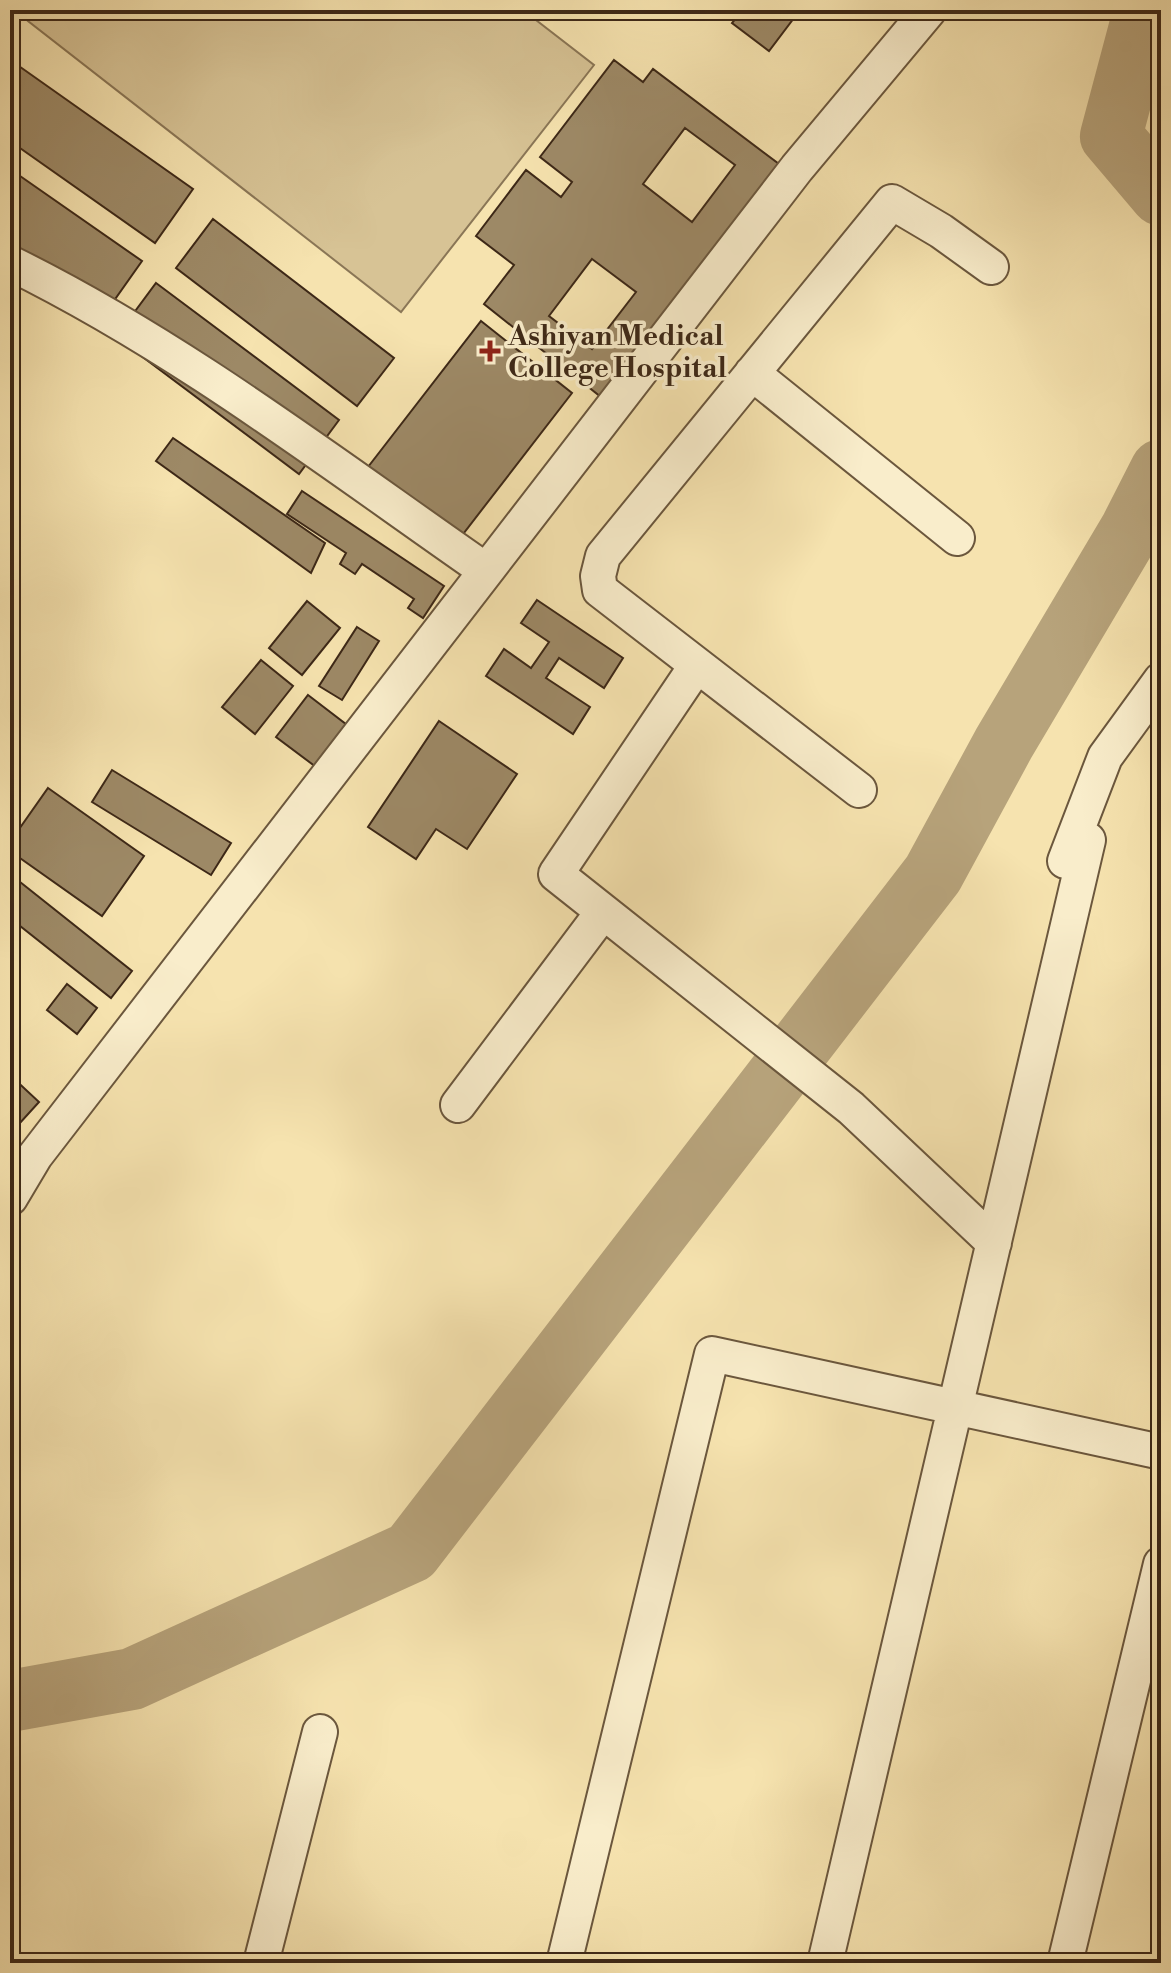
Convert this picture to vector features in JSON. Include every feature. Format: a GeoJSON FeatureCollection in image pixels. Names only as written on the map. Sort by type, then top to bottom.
{"type":"FeatureCollection","features":[{"type":"Feature","properties":{"kind":"street"},"geometry":{"type":"LineString","coordinates":[[10,1198],[35,1156],[485,570],[797,168],[921,20]]}},
{"type":"Feature","properties":{"kind":"street"},"geometry":{"type":"LineString","coordinates":[[859,790],[600,590],[598,576],[603,556],[892,202],[941,231],[991,267]]}},
{"type":"Feature","properties":{"kind":"street"},"geometry":{"type":"LineString","coordinates":[[10,263],[69,292],[240,399],[485,570]]}},
{"type":"Feature","properties":{"kind":"street"},"geometry":{"type":"LineString","coordinates":[[752,373],[957,538]]}},
{"type":"Feature","properties":{"kind":"street"},"geometry":{"type":"LineString","coordinates":[[697,665],[556,874],[851,1108],[994,1243]]}},
{"type":"Feature","properties":{"kind":"street"},"geometry":{"type":"LineString","coordinates":[[825,1963],[1067,853],[1105,757],[1161,680]]}},
{"type":"Feature","properties":{"kind":"street"},"geometry":{"type":"LineString","coordinates":[[946,1401],[994,1243],[1088,840]]}},
{"type":"Feature","properties":{"kind":"street"},"geometry":{"type":"LineString","coordinates":[[458,1105],[603,912]]}},
{"type":"Feature","properties":{"kind":"street"},"geometry":{"type":"LineString","coordinates":[[564,1963],[712,1354],[946,1401],[1161,1452]]}},
{"type":"Feature","properties":{"kind":"street"},"geometry":{"type":"LineString","coordinates":[[1065,1963],[1161,1564]]}},
{"type":"Feature","properties":{"kind":"street"},"geometry":{"type":"LineString","coordinates":[[261,1963],[320,1732]]}},
{"type":"Feature","properties":{"kind":"shaded area"},"geometry":{"type":"Polygon","coordinates":[[[37,10],[523,10],[594,65],[401,312],[28,21],[37,10]]]}},
{"type":"Feature","properties":{"kind":"building"},"geometry":{"type":"Polygon","coordinates":[[[738,10],[800,10],[769,51],[732,23],[741,12],[738,10]]]}},
{"type":"Feature","properties":{"kind":"building"},"geometry":{"type":"Polygon","coordinates":[[[614,60],[643,82],[653,69],[779,164],[601,397],[484,304],[514,265],[476,236],[526,170],[561,197],[572,182],[540,157],[614,60]],[[685,128],[643,184],[692,222],[735,165],[685,128]],[[592,259],[549,316],[592,349],[636,292],[592,259]]]}},
{"type":"Feature","properties":{"kind":"building"},"geometry":{"type":"Polygon","coordinates":[[[16,64],[193,189],[155,243],[10,141],[10,73],[16,64]]]}},
{"type":"Feature","properties":{"kind":"building"},"geometry":{"type":"Polygon","coordinates":[[[10,169],[142,261],[101,319],[10,255],[10,169]]]}},
{"type":"Feature","properties":{"kind":"building"},"geometry":{"type":"Polygon","coordinates":[[[213,219],[394,358],[357,406],[176,268],[213,219]]]}},
{"type":"Feature","properties":{"kind":"building"},"geometry":{"type":"Polygon","coordinates":[[[156,283],[339,420],[299,474],[116,337],[156,283]]]}},
{"type":"Feature","properties":{"kind":"building"},"geometry":{"type":"Polygon","coordinates":[[[481,321],[572,393],[460,538],[368,467],[481,321]]]}},
{"type":"Feature","properties":{"kind":"building"},"geometry":{"type":"Polygon","coordinates":[[[173,438],[325,543],[311,573],[156,461],[173,438]]]}},
{"type":"Feature","properties":{"kind":"building"},"geometry":{"type":"Polygon","coordinates":[[[302,491],[444,586],[423,618],[408,608],[414,599],[362,564],[355,574],[340,564],[346,553],[287,514],[302,491]]]}},
{"type":"Feature","properties":{"kind":"building"},"geometry":{"type":"Polygon","coordinates":[[[537,600],[623,658],[604,688],[559,658],[546,678],[590,707],[573,734],[486,676],[504,649],[531,668],[549,642],[521,623],[537,600]]]}},
{"type":"Feature","properties":{"kind":"building"},"geometry":{"type":"Polygon","coordinates":[[[307,601],[340,628],[302,675],[269,648],[307,601]]]}},
{"type":"Feature","properties":{"kind":"building"},"geometry":{"type":"Polygon","coordinates":[[[357,627],[379,641],[342,700],[319,686],[357,627]]]}},
{"type":"Feature","properties":{"kind":"building"},"geometry":{"type":"Polygon","coordinates":[[[261,660],[293,686],[255,734],[222,707],[261,660]]]}},
{"type":"Feature","properties":{"kind":"building"},"geometry":{"type":"Polygon","coordinates":[[[308,695],[351,728],[320,770],[276,737],[308,695]]]}},
{"type":"Feature","properties":{"kind":"building"},"geometry":{"type":"Polygon","coordinates":[[[439,721],[517,774],[467,849],[436,829],[416,859],[368,827],[439,721]]]}},
{"type":"Feature","properties":{"kind":"building"},"geometry":{"type":"Polygon","coordinates":[[[112,770],[231,843],[211,875],[92,802],[112,770]]]}},
{"type":"Feature","properties":{"kind":"building"},"geometry":{"type":"Polygon","coordinates":[[[48,788],[144,856],[102,916],[10,851],[10,842],[48,788]]]}},
{"type":"Feature","properties":{"kind":"building"},"geometry":{"type":"Polygon","coordinates":[[[10,874],[132,971],[111,998],[10,918],[10,874]]]}},
{"type":"Feature","properties":{"kind":"building"},"geometry":{"type":"Polygon","coordinates":[[[67,984],[97,1008],[77,1034],[47,1010],[67,984]]]}},
{"type":"Feature","properties":{"kind":"building"},"geometry":{"type":"Polygon","coordinates":[[[10,1075],[39,1102],[10,1134],[10,1075]]]}},
{"type":"Feature","properties":{"kind":"waterway"},"geometry":{"type":"LineString","coordinates":[[1140,27],[1111,136],[1161,195]]}},
{"type":"Feature","properties":{"kind":"waterway"},"geometry":{"type":"LineString","coordinates":[[10,1701],[132,1679],[411,1552],[933,874],[1004,743],[1131,529],[1161,470]]}},
{"type":"Feature","properties":{"kind":"place","name":"Ashiyan Medical College Hospital"},"geometry":{"type":"Point","coordinates":[490,351]}}]}
